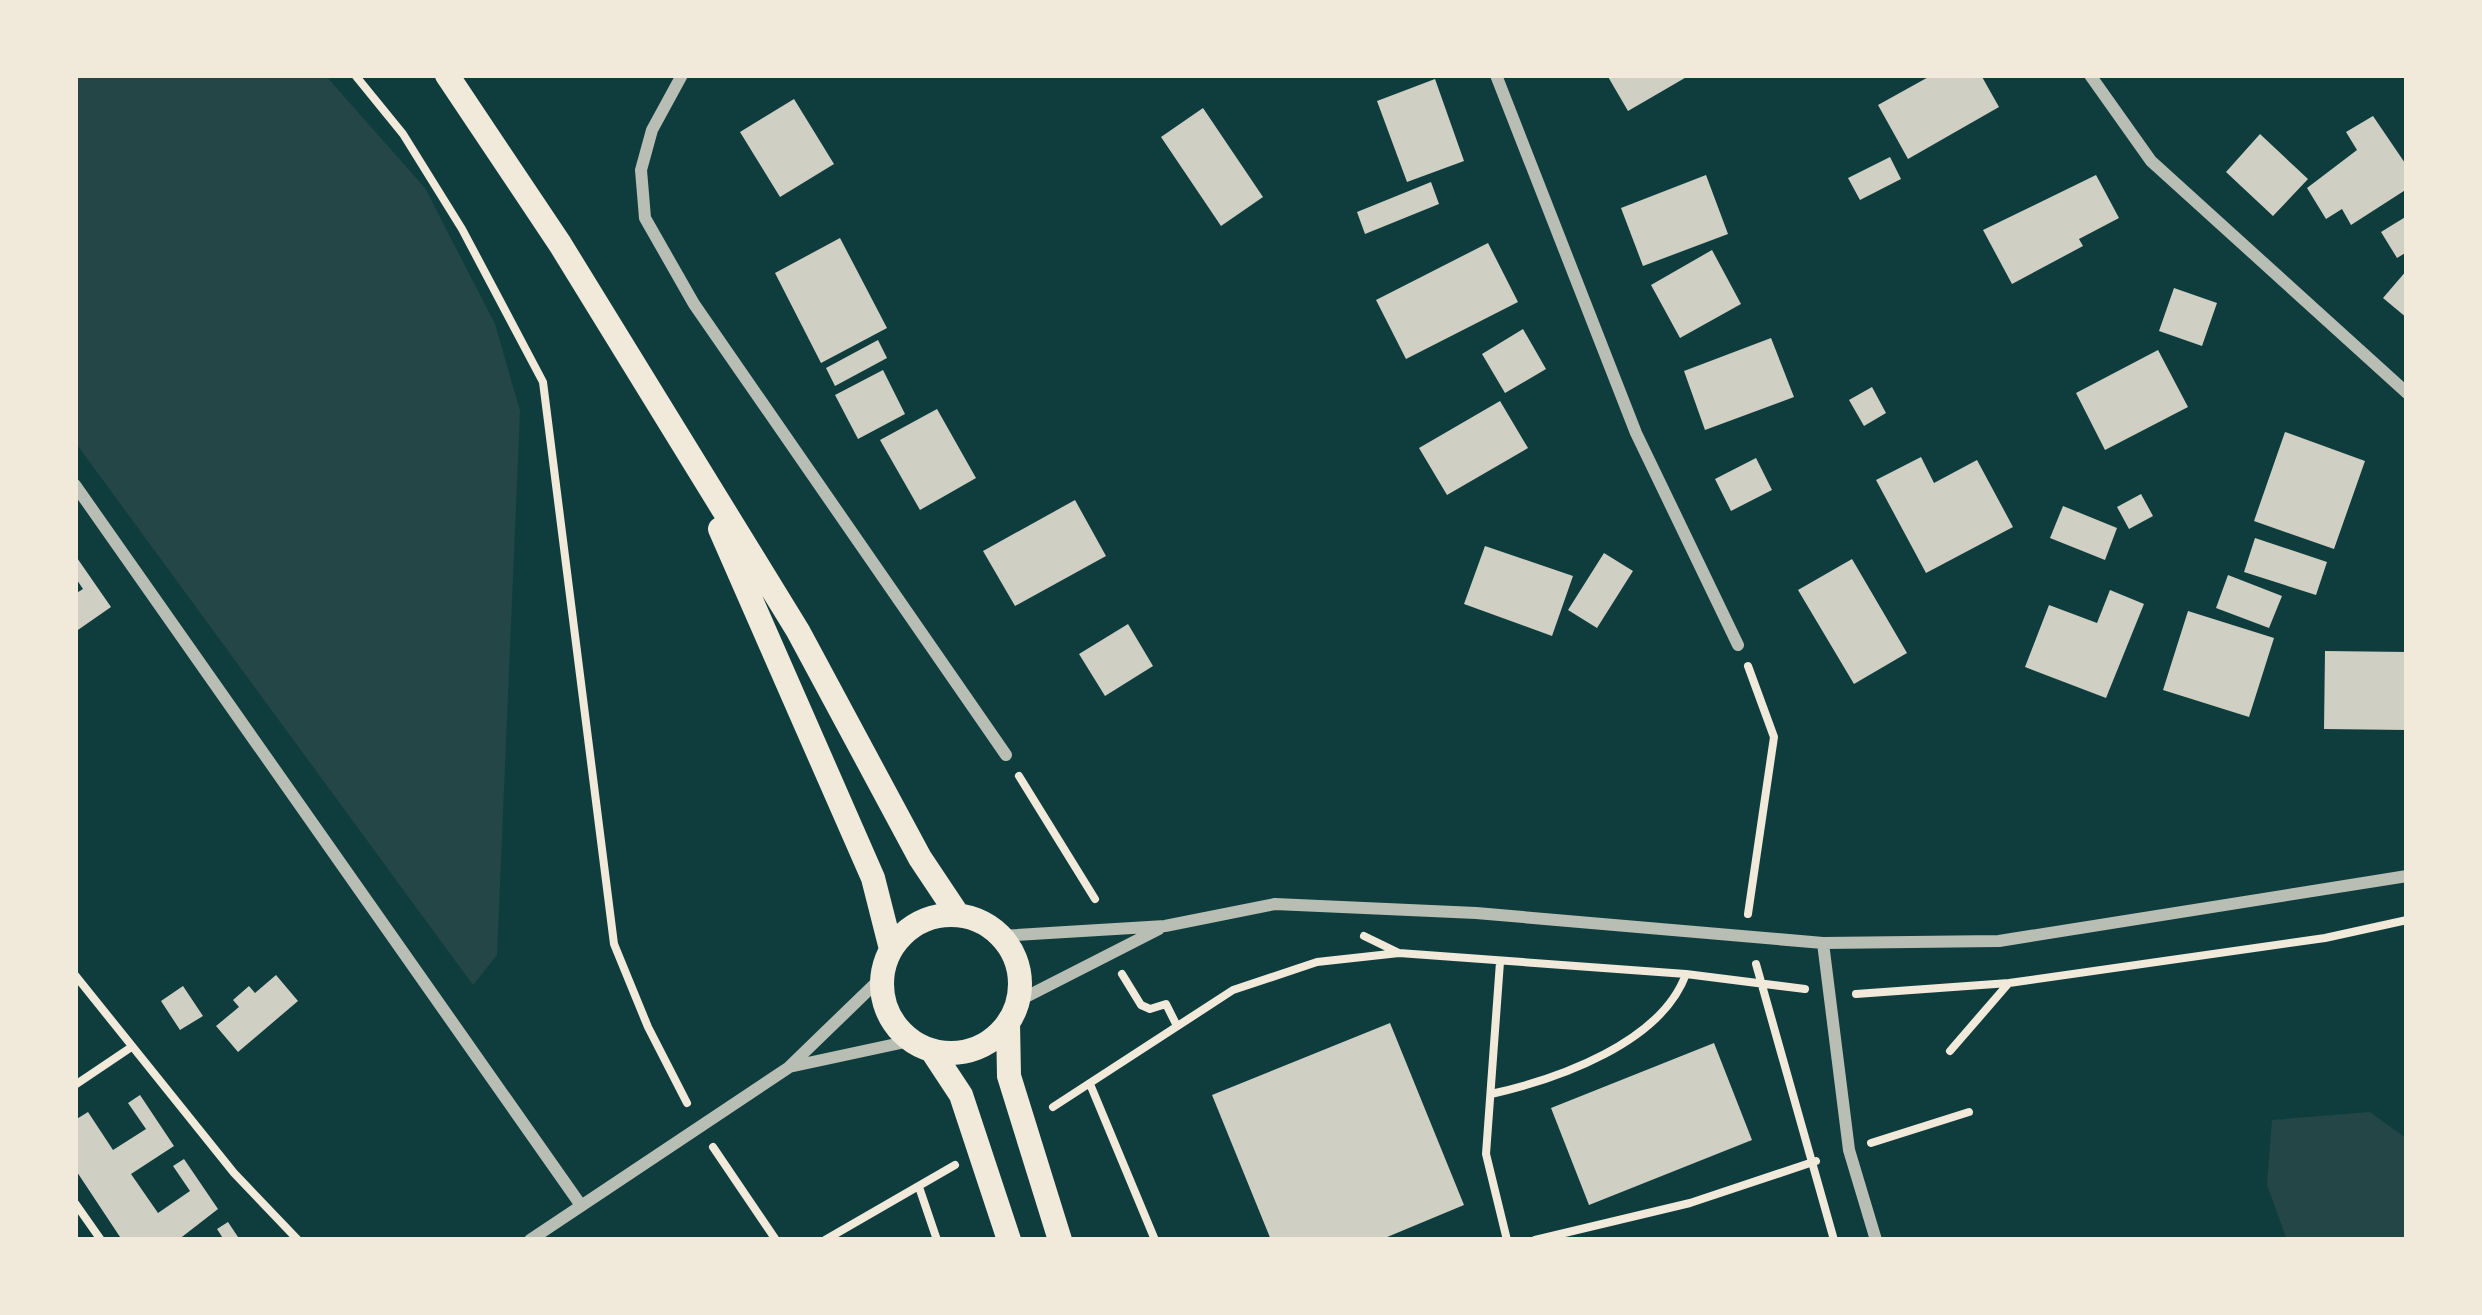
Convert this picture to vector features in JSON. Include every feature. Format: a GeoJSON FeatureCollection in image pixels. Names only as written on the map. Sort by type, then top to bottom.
{"type":"FeatureCollection","features":[{"type":"Feature","properties":{"kind":"main road"},"geometry":{"type":"LineString","coordinates":[[447,75],[560,244],[798,631],[920,858],[958,915],[1000,936],[1013,954],[1009,1076],[1060,1240]]}},
{"type":"Feature","properties":{"kind":"main road"},"geometry":{"type":"LineString","coordinates":[[688,455],[873,878],[891,949]]}},
{"type":"Feature","properties":{"kind":"main road"},"geometry":{"type":"LineString","coordinates":[[958,915],[928,919],[891,949],[881,978],[893,1024],[921,1046],[961,1095],[1009,1240]]}},
{"type":"Feature","properties":{"kind":"main road"},"geometry":{"type":"LineString","coordinates":[[921,1046],[970,1051],[1013,1012]]}},
{"type":"Feature","properties":{"kind":"street"},"geometry":{"type":"LineString","coordinates":[[682,75],[652,130],[641,170],[645,218],[694,304],[1006,755]]}},
{"type":"Feature","properties":{"kind":"street"},"geometry":{"type":"LineString","coordinates":[[1496,75],[1636,433],[1738,645]]}},
{"type":"Feature","properties":{"kind":"street"},"geometry":{"type":"LineString","coordinates":[[2090,75],[2151,160],[2407,393]]}},
{"type":"Feature","properties":{"kind":"street"},"geometry":{"type":"LineString","coordinates":[[75,485],[580,1204]]}},
{"type":"Feature","properties":{"kind":"street"},"geometry":{"type":"LineString","coordinates":[[1000,936],[1165,926],[1275,904],[1476,914],[1823,943],[2000,940],[2407,876]]}},
{"type":"Feature","properties":{"kind":"street"},"geometry":{"type":"LineString","coordinates":[[1013,1012],[1165,926]]}},
{"type":"Feature","properties":{"kind":"street"},"geometry":{"type":"LineString","coordinates":[[1823,943],[1849,1150],[1876,1240]]}},
{"type":"Feature","properties":{"kind":"street"},"geometry":{"type":"LineString","coordinates":[[530,1240],[698,1123],[788,1068],[881,978]]}},
{"type":"Feature","properties":{"kind":"street"},"geometry":{"type":"LineString","coordinates":[[788,1068],[921,1046]]}},
{"type":"Feature","properties":{"kind":"path"},"geometry":{"type":"LineString","coordinates":[[356,75],[403,134],[462,229],[543,382],[614,944],[648,1027],[698,1123],[776,1240]]}},
{"type":"Feature","properties":{"kind":"path"},"geometry":{"type":"LineString","coordinates":[[1738,645],[1763,698],[1774,737],[1748,907]]}},
{"type":"Feature","properties":{"kind":"path"},"geometry":{"type":"LineString","coordinates":[[1006,755],[1095,899]]}},
{"type":"Feature","properties":{"kind":"path"},"geometry":{"type":"LineString","coordinates":[[1862,994],[2008,983],[2325,938],[2407,920]]}},
{"type":"Feature","properties":{"kind":"path"},"geometry":{"type":"LineString","coordinates":[[1359,934],[1400,953]]}},
{"type":"Feature","properties":{"kind":"path"},"geometry":{"type":"LineString","coordinates":[[1053,1107],[1233,990],[1316,962],[1400,953],[1686,974],[1789,987]]}},
{"type":"Feature","properties":{"kind":"path"},"geometry":{"type":"LineString","coordinates":[[1500,962],[1486,1154],[1507,1240]]}},
{"type":"Feature","properties":{"kind":"path"},"geometry":{"type":"LineString","coordinates":[[1136,964],[1119,970],[1141,1005],[1166,1004],[1177,1026]]}},
{"type":"Feature","properties":{"kind":"path"},"geometry":{"type":"LineString","coordinates":[[1491,1094],[1551,1080],[1604,1055],[1677,999],[1686,974]]}},
{"type":"Feature","properties":{"kind":"path"},"geometry":{"type":"LineString","coordinates":[[75,975],[233,1173],[278,1213],[298,1240]]}},
{"type":"Feature","properties":{"kind":"path"},"geometry":{"type":"LineString","coordinates":[[1760,982],[1834,1240]]}},
{"type":"Feature","properties":{"kind":"path"},"geometry":{"type":"LineString","coordinates":[[1950,1052],[2008,983]]}},
{"type":"Feature","properties":{"kind":"path"},"geometry":{"type":"LineString","coordinates":[[75,1085],[130,1048]]}},
{"type":"Feature","properties":{"kind":"path"},"geometry":{"type":"LineString","coordinates":[[1090,1084],[1155,1240]]}},
{"type":"Feature","properties":{"kind":"path"},"geometry":{"type":"LineString","coordinates":[[1535,1240],[1690,1203],[1969,1112]]}},
{"type":"Feature","properties":{"kind":"path"},"geometry":{"type":"LineString","coordinates":[[825,1240],[966,1158]]}},
{"type":"Feature","properties":{"kind":"path"},"geometry":{"type":"LineString","coordinates":[[919,1187],[937,1240]]}},
{"type":"Feature","properties":{"kind":"path"},"geometry":{"type":"LineString","coordinates":[[75,1203],[101,1240]]}},
{"type":"Feature","properties":{"kind":"shaded area"},"geometry":{"type":"Polygon","coordinates":[[[75,75],[325,75],[425,188],[495,324],[520,411],[497,955],[473,985],[75,442],[75,75]]]}},
{"type":"Feature","properties":{"kind":"shaded area"},"geometry":{"type":"Polygon","coordinates":[[[2370,1112],[2407,1139],[2407,1240],[2287,1240],[2267,1185],[2272,1120],[2370,1112]]]}},
{"type":"Feature","properties":{"kind":"building"},"geometry":{"type":"Polygon","coordinates":[[[1607,75],[1690,75],[1628,111],[1607,75]]]}},
{"type":"Feature","properties":{"kind":"building"},"geometry":{"type":"Polygon","coordinates":[[[1932,75],[1981,75],[1999,107],[1908,159],[1878,105],[1932,75]]]}},
{"type":"Feature","properties":{"kind":"building"},"geometry":{"type":"Polygon","coordinates":[[[1435,79],[1464,161],[1407,182],[1377,101],[1435,79]]]}},
{"type":"Feature","properties":{"kind":"building"},"geometry":{"type":"Polygon","coordinates":[[[794,99],[834,164],[780,197],[740,132],[794,99]]]}},
{"type":"Feature","properties":{"kind":"building"},"geometry":{"type":"Polygon","coordinates":[[[1203,108],[1263,197],[1221,226],[1161,137],[1203,108]]]}},
{"type":"Feature","properties":{"kind":"building"},"geometry":{"type":"Polygon","coordinates":[[[2373,116],[2407,166],[2407,189],[2351,225],[2342,209],[2326,219],[2307,188],[2357,150],[2346,132],[2373,116]]]}},
{"type":"Feature","properties":{"kind":"building"},"geometry":{"type":"Polygon","coordinates":[[[2260,134],[2308,179],[2273,216],[2226,172],[2260,134]]]}},
{"type":"Feature","properties":{"kind":"building"},"geometry":{"type":"Polygon","coordinates":[[[1890,157],[1901,179],[1860,200],[1848,178],[1890,157]]]}},
{"type":"Feature","properties":{"kind":"building"},"geometry":{"type":"Polygon","coordinates":[[[1706,175],[1728,234],[1643,266],[1621,208],[1706,175]]]}},
{"type":"Feature","properties":{"kind":"building"},"geometry":{"type":"Polygon","coordinates":[[[2096,175],[2119,218],[2079,239],[2083,246],[2012,284],[1983,230],[2096,175]]]}},
{"type":"Feature","properties":{"kind":"building"},"geometry":{"type":"Polygon","coordinates":[[[1431,182],[1439,204],[1365,234],[1357,212],[1431,182]]]}},
{"type":"Feature","properties":{"kind":"building"},"geometry":{"type":"Polygon","coordinates":[[[2407,216],[2407,252],[2397,258],[2381,232],[2407,216]]]}},
{"type":"Feature","properties":{"kind":"building"},"geometry":{"type":"Polygon","coordinates":[[[840,238],[887,328],[821,363],[775,273],[840,238]]]}},
{"type":"Feature","properties":{"kind":"building"},"geometry":{"type":"Polygon","coordinates":[[[1488,243],[1518,302],[1406,359],[1376,300],[1488,243]]]}},
{"type":"Feature","properties":{"kind":"building"},"geometry":{"type":"Polygon","coordinates":[[[1712,250],[1741,304],[1680,338],[1651,285],[1712,250]]]}},
{"type":"Feature","properties":{"kind":"building"},"geometry":{"type":"Polygon","coordinates":[[[2407,270],[2407,318],[2383,298],[2407,270]]]}},
{"type":"Feature","properties":{"kind":"building"},"geometry":{"type":"Polygon","coordinates":[[[2174,288],[2217,303],[2202,346],[2159,331],[2174,288]]]}},
{"type":"Feature","properties":{"kind":"building"},"geometry":{"type":"Polygon","coordinates":[[[1523,329],[1546,369],[1505,393],[1482,354],[1523,329]]]}},
{"type":"Feature","properties":{"kind":"building"},"geometry":{"type":"Polygon","coordinates":[[[1771,338],[1794,397],[1705,430],[1684,371],[1771,338]]]}},
{"type":"Feature","properties":{"kind":"building"},"geometry":{"type":"Polygon","coordinates":[[[878,340],[887,358],[835,386],[826,368],[878,340]]]}},
{"type":"Feature","properties":{"kind":"building"},"geometry":{"type":"Polygon","coordinates":[[[2158,350],[2188,407],[2105,450],[2076,393],[2158,350]]]}},
{"type":"Feature","properties":{"kind":"building"},"geometry":{"type":"Polygon","coordinates":[[[883,370],[905,414],[858,439],[835,395],[883,370]]]}},
{"type":"Feature","properties":{"kind":"building"},"geometry":{"type":"Polygon","coordinates":[[[1872,387],[1886,413],[1864,426],[1849,400],[1872,387]]]}},
{"type":"Feature","properties":{"kind":"building"},"geometry":{"type":"Polygon","coordinates":[[[1500,401],[1528,448],[1447,495],[1419,448],[1500,401]]]}},
{"type":"Feature","properties":{"kind":"building"},"geometry":{"type":"Polygon","coordinates":[[[937,409],[976,478],[920,510],[880,440],[937,409]]]}},
{"type":"Feature","properties":{"kind":"building"},"geometry":{"type":"Polygon","coordinates":[[[2285,432],[2365,461],[2334,549],[2254,521],[2285,432]]]}},
{"type":"Feature","properties":{"kind":"building"},"geometry":{"type":"Polygon","coordinates":[[[1921,457],[1934,483],[1977,460],[2013,527],[1926,573],[1876,480],[1921,457]]]}},
{"type":"Feature","properties":{"kind":"building"},"geometry":{"type":"Polygon","coordinates":[[[1756,458],[1772,490],[1731,511],[1715,479],[1756,458]]]}},
{"type":"Feature","properties":{"kind":"building"},"geometry":{"type":"Polygon","coordinates":[[[2141,494],[2153,516],[2129,529],[2117,507],[2141,494]]]}},
{"type":"Feature","properties":{"kind":"building"},"geometry":{"type":"Polygon","coordinates":[[[1075,500],[1106,556],[1015,606],[983,551],[1075,500]]]}},
{"type":"Feature","properties":{"kind":"building"},"geometry":{"type":"Polygon","coordinates":[[[2063,506],[2117,528],[2105,560],[2050,538],[2063,506]]]}},
{"type":"Feature","properties":{"kind":"building"},"geometry":{"type":"Polygon","coordinates":[[[2255,538],[2327,562],[2316,595],[2244,572],[2255,538]]]}},
{"type":"Feature","properties":{"kind":"building"},"geometry":{"type":"Polygon","coordinates":[[[1485,546],[1573,576],[1552,636],[1464,604],[1485,546]]]}},
{"type":"Feature","properties":{"kind":"building"},"geometry":{"type":"Polygon","coordinates":[[[1604,553],[1633,571],[1597,628],[1568,610],[1604,553]]]}},
{"type":"Feature","properties":{"kind":"building"},"geometry":{"type":"Polygon","coordinates":[[[75,555],[111,607],[75,632],[75,594],[83,589],[75,577],[75,555]]]}},
{"type":"Feature","properties":{"kind":"building"},"geometry":{"type":"Polygon","coordinates":[[[1852,559],[1907,653],[1854,684],[1798,590],[1852,559]]]}},
{"type":"Feature","properties":{"kind":"building"},"geometry":{"type":"Polygon","coordinates":[[[2228,575],[2282,596],[2269,628],[2216,608],[2228,575]]]}},
{"type":"Feature","properties":{"kind":"building"},"geometry":{"type":"Polygon","coordinates":[[[2110,590],[2144,604],[2106,698],[2025,667],[2049,605],[2097,623],[2110,590]]]}},
{"type":"Feature","properties":{"kind":"building"},"geometry":{"type":"Polygon","coordinates":[[[2188,611],[2274,638],[2249,717],[2163,690],[2188,611]]]}},
{"type":"Feature","properties":{"kind":"building"},"geometry":{"type":"Polygon","coordinates":[[[1128,624],[1153,666],[1105,696],[1079,654],[1128,624]]]}},
{"type":"Feature","properties":{"kind":"building"},"geometry":{"type":"Polygon","coordinates":[[[2325,651],[2407,652],[2407,730],[2324,729],[2325,651]]]}},
{"type":"Feature","properties":{"kind":"building"},"geometry":{"type":"Polygon","coordinates":[[[276,975],[298,1001],[238,1052],[216,1026],[239,1007],[233,1000],[249,986],[255,993],[276,975]]]}},
{"type":"Feature","properties":{"kind":"building"},"geometry":{"type":"Polygon","coordinates":[[[183,986],[203,1016],[180,1030],[161,1001],[183,986]]]}},
{"type":"Feature","properties":{"kind":"building"},"geometry":{"type":"Polygon","coordinates":[[[1390,1023],[1464,1205],[1380,1240],[1271,1240],[1212,1095],[1390,1023]]]}},
{"type":"Feature","properties":{"kind":"building"},"geometry":{"type":"Polygon","coordinates":[[[1714,1043],[1752,1140],[1589,1205],[1551,1108],[1714,1043]]]}},
{"type":"Feature","properties":{"kind":"building"},"geometry":{"type":"Polygon","coordinates":[[[140,1095],[174,1146],[131,1174],[158,1213],[190,1191],[173,1166],[184,1159],[218,1209],[178,1240],[122,1240],[75,1169],[75,1120],[88,1112],[113,1150],[146,1129],[128,1103],[140,1095]]]}},
{"type":"Feature","properties":{"kind":"building"},"geometry":{"type":"Polygon","coordinates":[[[228,1222],[240,1240],[224,1240],[217,1229],[228,1222]]]}}]}
